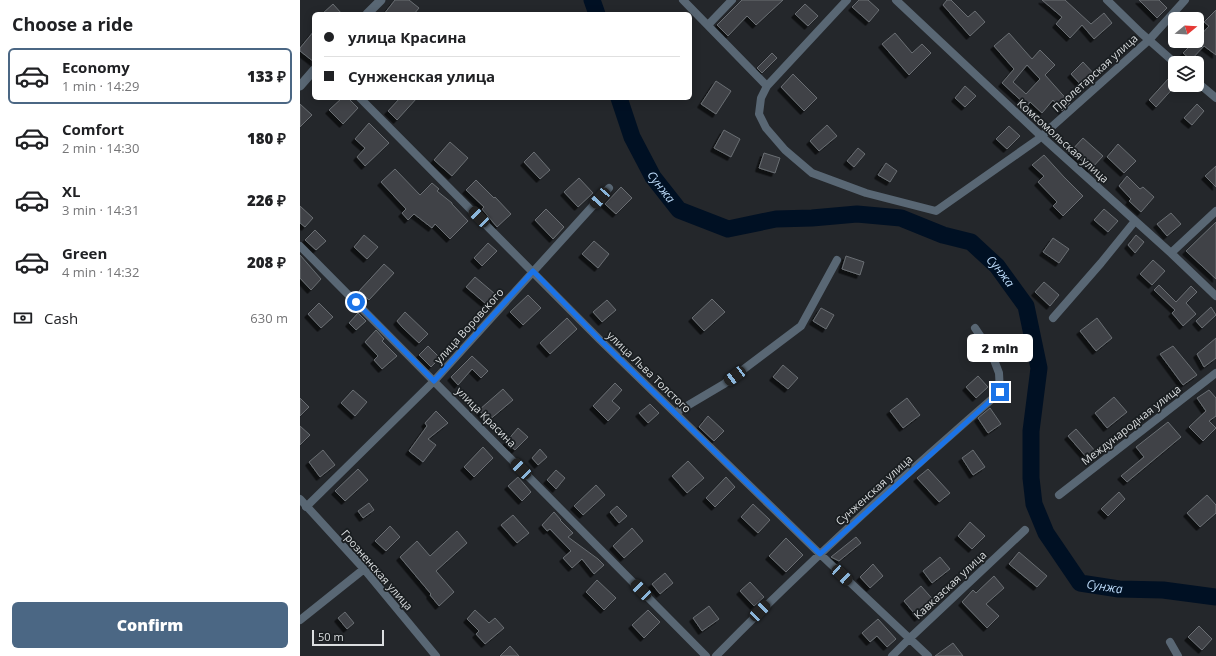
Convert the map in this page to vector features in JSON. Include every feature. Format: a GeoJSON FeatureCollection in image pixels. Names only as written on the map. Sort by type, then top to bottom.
{"type":"FeatureCollection","features":[{"type":"Feature","properties":{"kind":"street"},"geometry":{"type":"LineString","coordinates":[[369,12],[381,0]]}},
{"type":"Feature","properties":{"kind":"street"},"geometry":{"type":"LineString","coordinates":[[683,0],[767,86],[847,0]]}},
{"type":"Feature","properties":{"kind":"street"},"geometry":{"type":"LineString","coordinates":[[708,25],[732,0]]}},
{"type":"Feature","properties":{"kind":"street","name":"Комсомольская улица"},"geometry":{"type":"LineString","coordinates":[[896,0],[1041,136],[1171,253],[1216,296]]}},
{"type":"Feature","properties":{"kind":"street"},"geometry":{"type":"LineString","coordinates":[[1107,0],[1148,40],[1168,57]]}},
{"type":"Feature","properties":{"kind":"street","name":"Пролетарская улица"},"geometry":{"type":"LineString","coordinates":[[767,86],[761,98],[759,114],[766,128],[785,150],[812,173],[866,193],[936,211],[1041,136],[1148,40],[1185,0]]}},
{"type":"Feature","properties":{"kind":"street"},"geometry":{"type":"LineString","coordinates":[[300,86],[312,72]]}},
{"type":"Feature","properties":{"kind":"street"},"geometry":{"type":"LineString","coordinates":[[1204,88],[1216,98]]}},
{"type":"Feature","properties":{"kind":"street","name":"улица Льва Толстого"},"geometry":{"type":"LineString","coordinates":[[362,100],[599,339],[820,554],[928,656]]}},
{"type":"Feature","properties":{"kind":"street","name":"улица Воровского"},"geometry":{"type":"LineString","coordinates":[[306,507],[434,381],[609,188]]}},
{"type":"Feature","properties":{"kind":"street"},"geometry":{"type":"LineString","coordinates":[[1171,253],[1216,211]]}},
{"type":"Feature","properties":{"kind":"street"},"geometry":{"type":"LineString","coordinates":[[1053,318],[1135,221]]}},
{"type":"Feature","properties":{"kind":"street","name":"улица Красина"},"geometry":{"type":"LineString","coordinates":[[300,246],[706,656]]}},
{"type":"Feature","properties":{"kind":"street"},"geometry":{"type":"LineString","coordinates":[[675,413],[724,384],[801,326],[837,260]]}},
{"type":"Feature","properties":{"kind":"street","name":"Сунженская улица"},"geometry":{"type":"LineString","coordinates":[[716,656],[771,600],[820,554],[1000,392],[999,373],[991,352],[975,328]]}},
{"type":"Feature","properties":{"kind":"street","name":"Международная улица"},"geometry":{"type":"LineString","coordinates":[[1059,495],[1216,373]]}},
{"type":"Feature","properties":{"kind":"street","name":"Грозненская улица"},"geometry":{"type":"LineString","coordinates":[[300,499],[364,569],[436,656]]}},
{"type":"Feature","properties":{"kind":"street","name":"Кавказская улица"},"geometry":{"type":"LineString","coordinates":[[892,656],[1025,530]]}},
{"type":"Feature","properties":{"kind":"street"},"geometry":{"type":"LineString","coordinates":[[300,620],[364,569]]}},
{"type":"Feature","properties":{"kind":"street"},"geometry":{"type":"LineString","coordinates":[[1170,642],[1178,656]]}},
{"type":"Feature","properties":{"kind":"building"},"geometry":{"type":"Polygon","coordinates":[[[395,0],[409,0],[419,8],[416,12],[386,12],[395,0]]]}},
{"type":"Feature","properties":{"kind":"building"},"geometry":{"type":"Polygon","coordinates":[[[742,0],[783,0],[756,25],[747,16],[728,36],[717,25],[742,0]]]}},
{"type":"Feature","properties":{"kind":"building"},"geometry":{"type":"Polygon","coordinates":[[[859,0],[868,0],[879,10],[869,22],[852,7],[859,0]]]}},
{"type":"Feature","properties":{"kind":"building"},"geometry":{"type":"Polygon","coordinates":[[[947,0],[951,0],[968,17],[975,11],[985,22],[970,36],[943,5],[947,0]]]}},
{"type":"Feature","properties":{"kind":"building"},"geometry":{"type":"Polygon","coordinates":[[[1042,0],[1065,0],[1091,24],[1104,13],[1112,23],[1094,39],[1082,25],[1070,38],[1056,24],[1062,17],[1042,0]]]}},
{"type":"Feature","properties":{"kind":"building"},"geometry":{"type":"Polygon","coordinates":[[[1139,0],[1159,0],[1167,8],[1157,18],[1139,0]]]}},
{"type":"Feature","properties":{"kind":"building"},"geometry":{"type":"Polygon","coordinates":[[[333,4],[340,12],[324,12],[333,4]]]}},
{"type":"Feature","properties":{"kind":"building"},"geometry":{"type":"Polygon","coordinates":[[[805,4],[818,16],[808,26],[795,14],[805,4]]]}},
{"type":"Feature","properties":{"kind":"building"},"geometry":{"type":"Polygon","coordinates":[[[1216,10],[1216,55],[1204,46],[1204,31],[1209,26],[1204,22],[1216,10]]]}},
{"type":"Feature","properties":{"kind":"building"},"geometry":{"type":"Polygon","coordinates":[[[312,33],[312,60],[300,51],[300,48],[312,33]]]}},
{"type":"Feature","properties":{"kind":"building"},"geometry":{"type":"Polygon","coordinates":[[[895,33],[912,53],[922,44],[931,53],[909,75],[882,44],[895,33]]]}},
{"type":"Feature","properties":{"kind":"building"},"geometry":{"type":"Polygon","coordinates":[[[1009,33],[1032,59],[1040,50],[1055,65],[1045,75],[1070,103],[1062,111],[1053,100],[1042,113],[1030,102],[1027,106],[1002,83],[1014,69],[994,46],[1009,33]],[[1027,65],[1013,82],[1026,94],[1040,79],[1027,65]]]}},
{"type":"Feature","properties":{"kind":"building"},"geometry":{"type":"Polygon","coordinates":[[[1188,48],[1202,48],[1195,56],[1186,56],[1183,53],[1188,48]]]}},
{"type":"Feature","properties":{"kind":"building"},"geometry":{"type":"Polygon","coordinates":[[[772,53],[777,58],[762,73],[757,68],[772,53]]]}},
{"type":"Feature","properties":{"kind":"building"},"geometry":{"type":"Polygon","coordinates":[[[1083,62],[1096,76],[1084,88],[1071,74],[1083,62]]]}},
{"type":"Feature","properties":{"kind":"building"},"geometry":{"type":"Polygon","coordinates":[[[793,74],[817,98],[804,111],[781,87],[793,74]]]}},
{"type":"Feature","properties":{"kind":"building"},"geometry":{"type":"Polygon","coordinates":[[[1168,79],[1168,92],[1170,92],[1156,107],[1149,100],[1168,79]]]}},
{"type":"Feature","properties":{"kind":"building"},"geometry":{"type":"Polygon","coordinates":[[[716,81],[731,91],[716,114],[701,104],[716,81]]]}},
{"type":"Feature","properties":{"kind":"building"},"geometry":{"type":"Polygon","coordinates":[[[965,86],[976,96],[965,107],[955,98],[965,86]]]}},
{"type":"Feature","properties":{"kind":"building"},"geometry":{"type":"Polygon","coordinates":[[[340,100],[350,100],[358,108],[343,124],[329,110],[340,100]]]}},
{"type":"Feature","properties":{"kind":"building"},"geometry":{"type":"Polygon","coordinates":[[[398,100],[415,100],[397,120],[388,111],[398,100]]]}},
{"type":"Feature","properties":{"kind":"building"},"geometry":{"type":"Polygon","coordinates":[[[300,104],[312,115],[300,127],[300,104]]]}},
{"type":"Feature","properties":{"kind":"building"},"geometry":{"type":"Polygon","coordinates":[[[1197,104],[1204,111],[1192,125],[1184,118],[1197,104]]]}},
{"type":"Feature","properties":{"kind":"building"},"geometry":{"type":"Polygon","coordinates":[[[369,123],[389,143],[365,166],[357,157],[365,148],[355,139],[369,123]]]}},
{"type":"Feature","properties":{"kind":"building"},"geometry":{"type":"Polygon","coordinates":[[[827,125],[837,136],[819,151],[810,141],[827,125]]]}},
{"type":"Feature","properties":{"kind":"building"},"geometry":{"type":"Polygon","coordinates":[[[1009,126],[1020,136],[1007,149],[996,139],[1009,126]]]}},
{"type":"Feature","properties":{"kind":"building"},"geometry":{"type":"Polygon","coordinates":[[[724,130],[740,139],[731,157],[714,148],[724,130]]]}},
{"type":"Feature","properties":{"kind":"building"},"geometry":{"type":"Polygon","coordinates":[[[1083,138],[1103,156],[1091,169],[1071,151],[1083,138]]]}},
{"type":"Feature","properties":{"kind":"building"},"geometry":{"type":"Polygon","coordinates":[[[450,142],[468,158],[452,176],[434,160],[450,142]]]}},
{"type":"Feature","properties":{"kind":"building"},"geometry":{"type":"Polygon","coordinates":[[[1118,144],[1136,161],[1124,173],[1107,157],[1118,144]]]}},
{"type":"Feature","properties":{"kind":"building"},"geometry":{"type":"Polygon","coordinates":[[[858,148],[865,154],[854,167],[847,161],[858,148]]]}},
{"type":"Feature","properties":{"kind":"building"},"geometry":{"type":"Polygon","coordinates":[[[534,152],[550,170],[540,179],[524,162],[534,152]]]}},
{"type":"Feature","properties":{"kind":"building"},"geometry":{"type":"Polygon","coordinates":[[[764,153],[780,158],[775,173],[759,168],[764,153]]]}},
{"type":"Feature","properties":{"kind":"building"},"geometry":{"type":"Polygon","coordinates":[[[1044,155],[1083,196],[1063,216],[1053,206],[1057,202],[1038,182],[1044,176],[1032,165],[1044,155]]]}},
{"type":"Feature","properties":{"kind":"building"},"geometry":{"type":"Polygon","coordinates":[[[886,163],[897,171],[890,182],[878,175],[886,163]]]}},
{"type":"Feature","properties":{"kind":"building"},"geometry":{"type":"Polygon","coordinates":[[[1216,166],[1216,187],[1205,176],[1216,166]]]}},
{"type":"Feature","properties":{"kind":"building"},"geometry":{"type":"Polygon","coordinates":[[[395,169],[420,195],[432,183],[439,189],[437,191],[452,203],[468,221],[450,239],[435,224],[432,228],[414,214],[408,220],[402,213],[406,209],[381,182],[395,169]]]}},
{"type":"Feature","properties":{"kind":"building"},"geometry":{"type":"Polygon","coordinates":[[[1127,176],[1140,189],[1143,187],[1154,197],[1141,212],[1129,201],[1131,199],[1119,186],[1127,176]]]}},
{"type":"Feature","properties":{"kind":"building"},"geometry":{"type":"Polygon","coordinates":[[[579,178],[593,193],[578,207],[564,192],[579,178]]]}},
{"type":"Feature","properties":{"kind":"building"},"geometry":{"type":"Polygon","coordinates":[[[476,180],[511,214],[497,227],[482,209],[484,207],[466,190],[476,180]]]}},
{"type":"Feature","properties":{"kind":"building"},"geometry":{"type":"Polygon","coordinates":[[[621,187],[632,198],[616,214],[605,204],[621,187]]]}},
{"type":"Feature","properties":{"kind":"building"},"geometry":{"type":"Polygon","coordinates":[[[300,206],[313,218],[305,227],[300,223],[300,206]]]}},
{"type":"Feature","properties":{"kind":"building"},"geometry":{"type":"Polygon","coordinates":[[[546,209],[564,227],[553,239],[535,220],[546,209]]]}},
{"type":"Feature","properties":{"kind":"building"},"geometry":{"type":"Polygon","coordinates":[[[1104,209],[1118,221],[1108,232],[1094,220],[1104,209]]]}},
{"type":"Feature","properties":{"kind":"building"},"geometry":{"type":"Polygon","coordinates":[[[1171,213],[1181,224],[1167,236],[1157,224],[1171,213]]]}},
{"type":"Feature","properties":{"kind":"building"},"geometry":{"type":"Polygon","coordinates":[[[1216,222],[1216,279],[1186,251],[1216,222]]]}},
{"type":"Feature","properties":{"kind":"building"},"geometry":{"type":"Polygon","coordinates":[[[315,230],[326,241],[316,250],[305,240],[315,230]]]}},
{"type":"Feature","properties":{"kind":"building"},"geometry":{"type":"Polygon","coordinates":[[[364,235],[378,247],[367,259],[354,247],[364,235]]]}},
{"type":"Feature","properties":{"kind":"building"},"geometry":{"type":"Polygon","coordinates":[[[1136,235],[1144,242],[1135,253],[1128,245],[1136,235]]]}},
{"type":"Feature","properties":{"kind":"building"},"geometry":{"type":"Polygon","coordinates":[[[1053,238],[1069,249],[1059,263],[1043,252],[1053,238]]]}},
{"type":"Feature","properties":{"kind":"building"},"geometry":{"type":"Polygon","coordinates":[[[594,241],[609,254],[598,268],[582,254],[594,241]]]}},
{"type":"Feature","properties":{"kind":"building"},"geometry":{"type":"Polygon","coordinates":[[[488,243],[497,251],[482,266],[474,258],[488,243]]]}},
{"type":"Feature","properties":{"kind":"building"},"geometry":{"type":"Polygon","coordinates":[[[300,255],[321,279],[311,290],[300,278],[300,255]]]}},
{"type":"Feature","properties":{"kind":"building"},"geometry":{"type":"Polygon","coordinates":[[[846,256],[864,262],[860,275],[842,269],[846,256]]]}},
{"type":"Feature","properties":{"kind":"building"},"geometry":{"type":"Polygon","coordinates":[[[1153,260],[1165,271],[1152,285],[1140,274],[1153,260]]]}},
{"type":"Feature","properties":{"kind":"building"},"geometry":{"type":"Polygon","coordinates":[[[384,264],[394,273],[369,300],[359,291],[384,264]]]}},
{"type":"Feature","properties":{"kind":"building"},"geometry":{"type":"Polygon","coordinates":[[[475,277],[495,294],[486,304],[466,287],[475,277]]]}},
{"type":"Feature","properties":{"kind":"building"},"geometry":{"type":"Polygon","coordinates":[[[1044,282],[1059,295],[1050,306],[1035,292],[1044,282]]]}},
{"type":"Feature","properties":{"kind":"building"},"geometry":{"type":"Polygon","coordinates":[[[1159,285],[1176,302],[1191,286],[1197,292],[1186,303],[1196,314],[1183,326],[1172,313],[1175,310],[1154,290],[1159,285]]]}},
{"type":"Feature","properties":{"kind":"building"},"geometry":{"type":"Polygon","coordinates":[[[528,295],[541,308],[523,325],[510,312],[528,295]]]}},
{"type":"Feature","properties":{"kind":"building"},"geometry":{"type":"Polygon","coordinates":[[[712,299],[725,312],[704,331],[692,318],[712,299]]]}},
{"type":"Feature","properties":{"kind":"building"},"geometry":{"type":"Polygon","coordinates":[[[607,300],[616,310],[602,322],[593,312],[607,300]]]}},
{"type":"Feature","properties":{"kind":"building"},"geometry":{"type":"Polygon","coordinates":[[[319,303],[333,317],[321,328],[308,314],[319,303]]]}},
{"type":"Feature","properties":{"kind":"building"},"geometry":{"type":"Polygon","coordinates":[[[1211,307],[1216,315],[1202,328],[1196,321],[1211,307]]]}},
{"type":"Feature","properties":{"kind":"building"},"geometry":{"type":"Polygon","coordinates":[[[821,308],[834,315],[826,329],[813,321],[821,308]]]}},
{"type":"Feature","properties":{"kind":"building"},"geometry":{"type":"Polygon","coordinates":[[[405,312],[428,334],[419,343],[397,321],[405,312]]]}},
{"type":"Feature","properties":{"kind":"building"},"geometry":{"type":"Polygon","coordinates":[[[358,313],[366,321],[356,330],[349,323],[358,313]]]}},
{"type":"Feature","properties":{"kind":"building"},"geometry":{"type":"Polygon","coordinates":[[[567,318],[577,329],[550,354],[540,343],[567,318]]]}},
{"type":"Feature","properties":{"kind":"building"},"geometry":{"type":"Polygon","coordinates":[[[1097,318],[1112,338],[1096,351],[1080,331],[1097,318]]]}},
{"type":"Feature","properties":{"kind":"building"},"geometry":{"type":"Polygon","coordinates":[[[376,330],[384,339],[382,341],[397,356],[382,369],[374,360],[378,356],[365,342],[376,330]]]}},
{"type":"Feature","properties":{"kind":"building"},"geometry":{"type":"Polygon","coordinates":[[[1216,338],[1216,358],[1204,367],[1197,354],[1216,338]]]}},
{"type":"Feature","properties":{"kind":"building"},"geometry":{"type":"Polygon","coordinates":[[[428,346],[440,358],[431,367],[419,355],[428,346]]]}},
{"type":"Feature","properties":{"kind":"building"},"geometry":{"type":"Polygon","coordinates":[[[1173,346],[1197,375],[1183,385],[1160,354],[1173,346]]]}},
{"type":"Feature","properties":{"kind":"building"},"geometry":{"type":"Polygon","coordinates":[[[472,356],[488,371],[481,378],[472,369],[458,385],[451,377],[472,356]]]}},
{"type":"Feature","properties":{"kind":"building"},"geometry":{"type":"Polygon","coordinates":[[[783,365],[798,378],[788,389],[773,377],[783,365]]]}},
{"type":"Feature","properties":{"kind":"building"},"geometry":{"type":"Polygon","coordinates":[[[978,376],[988,387],[976,398],[966,387],[978,376]]]}},
{"type":"Feature","properties":{"kind":"building"},"geometry":{"type":"Polygon","coordinates":[[[615,383],[622,390],[612,401],[620,408],[608,421],[593,406],[615,383]]]}},
{"type":"Feature","properties":{"kind":"building"},"geometry":{"type":"Polygon","coordinates":[[[503,389],[513,400],[488,421],[479,410],[503,389]]]}},
{"type":"Feature","properties":{"kind":"building"},"geometry":{"type":"Polygon","coordinates":[[[353,390],[367,402],[355,416],[341,403],[353,390]]]}},
{"type":"Feature","properties":{"kind":"building"},"geometry":{"type":"Polygon","coordinates":[[[1209,390],[1216,398],[1216,416],[1209,421],[1216,428],[1203,441],[1189,427],[1206,411],[1197,398],[1209,390]]]}},
{"type":"Feature","properties":{"kind":"building"},"geometry":{"type":"Polygon","coordinates":[[[1114,397],[1127,412],[1107,428],[1095,413],[1114,397]]]}},
{"type":"Feature","properties":{"kind":"building"},"geometry":{"type":"Polygon","coordinates":[[[300,398],[309,407],[300,416],[300,398]]]}},
{"type":"Feature","properties":{"kind":"building"},"geometry":{"type":"Polygon","coordinates":[[[907,398],[920,415],[903,428],[890,411],[907,398]]]}},
{"type":"Feature","properties":{"kind":"building"},"geometry":{"type":"Polygon","coordinates":[[[650,404],[659,413],[648,423],[639,413],[650,404]]]}},
{"type":"Feature","properties":{"kind":"building"},"geometry":{"type":"Polygon","coordinates":[[[990,408],[1001,424],[988,433],[978,418],[990,408]]]}},
{"type":"Feature","properties":{"kind":"building"},"geometry":{"type":"Polygon","coordinates":[[[436,411],[448,423],[428,439],[436,445],[423,462],[409,451],[427,426],[425,423],[436,411]]]}},
{"type":"Feature","properties":{"kind":"building"},"geometry":{"type":"Polygon","coordinates":[[[708,416],[724,431],[714,441],[699,427],[708,416]]]}},
{"type":"Feature","properties":{"kind":"building"},"geometry":{"type":"Polygon","coordinates":[[[1168,422],[1181,437],[1127,482],[1121,476],[1144,457],[1136,447],[1168,422]]]}},
{"type":"Feature","properties":{"kind":"building"},"geometry":{"type":"Polygon","coordinates":[[[300,426],[310,435],[300,445],[300,426]]]}},
{"type":"Feature","properties":{"kind":"building"},"geometry":{"type":"Polygon","coordinates":[[[518,428],[528,437],[515,450],[506,442],[518,428]]]}},
{"type":"Feature","properties":{"kind":"building"},"geometry":{"type":"Polygon","coordinates":[[[1076,429],[1096,452],[1088,459],[1068,436],[1076,429]]]}},
{"type":"Feature","properties":{"kind":"building"},"geometry":{"type":"Polygon","coordinates":[[[483,447],[493,458],[474,477],[464,467],[483,447]]]}},
{"type":"Feature","properties":{"kind":"building"},"geometry":{"type":"Polygon","coordinates":[[[540,449],[547,457],[538,465],[532,458],[540,449]]]}},
{"type":"Feature","properties":{"kind":"building"},"geometry":{"type":"Polygon","coordinates":[[[323,450],[335,465],[320,477],[309,462],[323,450]]]}},
{"type":"Feature","properties":{"kind":"building"},"geometry":{"type":"Polygon","coordinates":[[[973,450],[985,467],[973,475],[962,458],[973,450]]]}},
{"type":"Feature","properties":{"kind":"building"},"geometry":{"type":"Polygon","coordinates":[[[688,461],[704,478],[687,493],[672,476],[688,461]]]}},
{"type":"Feature","properties":{"kind":"building"},"geometry":{"type":"Polygon","coordinates":[[[358,469],[368,480],[345,501],[335,491],[358,469]]]}},
{"type":"Feature","properties":{"kind":"building"},"geometry":{"type":"Polygon","coordinates":[[[928,469],[950,493],[939,502],[917,478],[928,469]]]}},
{"type":"Feature","properties":{"kind":"building"},"geometry":{"type":"Polygon","coordinates":[[[556,470],[565,478],[556,489],[547,480],[556,470]]]}},
{"type":"Feature","properties":{"kind":"building"},"geometry":{"type":"Polygon","coordinates":[[[518,477],[531,492],[522,501],[508,486],[518,477]]]}},
{"type":"Feature","properties":{"kind":"building"},"geometry":{"type":"Polygon","coordinates":[[[726,477],[735,487],[715,507],[706,498],[726,477]]]}},
{"type":"Feature","properties":{"kind":"building"},"geometry":{"type":"Polygon","coordinates":[[[596,485],[605,495],[583,515],[574,506],[596,485]]]}},
{"type":"Feature","properties":{"kind":"building"},"geometry":{"type":"Polygon","coordinates":[[[1119,492],[1125,499],[1108,516],[1101,509],[1119,492]]]}},
{"type":"Feature","properties":{"kind":"building"},"geometry":{"type":"Polygon","coordinates":[[[1207,495],[1216,505],[1216,513],[1200,527],[1187,513],[1207,495]]]}},
{"type":"Feature","properties":{"kind":"building"},"geometry":{"type":"Polygon","coordinates":[[[369,503],[374,510],[363,518],[358,511],[369,503]]]}},
{"type":"Feature","properties":{"kind":"building"},"geometry":{"type":"Polygon","coordinates":[[[753,504],[770,520],[758,533],[741,517],[753,504]]]}},
{"type":"Feature","properties":{"kind":"building"},"geometry":{"type":"Polygon","coordinates":[[[617,506],[627,516],[619,523],[610,512],[617,506]]]}},
{"type":"Feature","properties":{"kind":"building"},"geometry":{"type":"Polygon","coordinates":[[[554,512],[573,533],[568,537],[604,565],[594,574],[582,559],[572,568],[563,558],[571,551],[550,529],[547,531],[542,525],[554,512]]]}},
{"type":"Feature","properties":{"kind":"building"},"geometry":{"type":"Polygon","coordinates":[[[513,515],[529,533],[517,543],[501,525],[513,515]]]}},
{"type":"Feature","properties":{"kind":"building"},"geometry":{"type":"Polygon","coordinates":[[[970,522],[985,536],[972,549],[958,536],[970,522]]]}},
{"type":"Feature","properties":{"kind":"building"},"geometry":{"type":"Polygon","coordinates":[[[390,526],[400,537],[386,551],[375,541],[390,526]]]}},
{"type":"Feature","properties":{"kind":"building"},"geometry":{"type":"Polygon","coordinates":[[[632,528],[643,541],[624,558],[613,546],[632,528]]]}},
{"type":"Feature","properties":{"kind":"building"},"geometry":{"type":"Polygon","coordinates":[[[457,531],[467,543],[436,571],[454,592],[439,606],[430,595],[431,594],[400,557],[417,541],[430,556],[457,531]]]}},
{"type":"Feature","properties":{"kind":"building"},"geometry":{"type":"Polygon","coordinates":[[[856,537],[861,543],[839,561],[831,557],[856,537]]]}},
{"type":"Feature","properties":{"kind":"building"},"geometry":{"type":"Polygon","coordinates":[[[786,538],[803,555],[786,572],[769,556],[786,538]]]}},
{"type":"Feature","properties":{"kind":"building"},"geometry":{"type":"Polygon","coordinates":[[[1019,552],[1047,576],[1037,587],[1009,564],[1019,552]]]}},
{"type":"Feature","properties":{"kind":"building"},"geometry":{"type":"Polygon","coordinates":[[[940,557],[950,569],[932,583],[923,571],[940,557]]]}},
{"type":"Feature","properties":{"kind":"building"},"geometry":{"type":"Polygon","coordinates":[[[873,564],[883,576],[870,588],[860,577],[873,564]]]}},
{"type":"Feature","properties":{"kind":"building"},"geometry":{"type":"Polygon","coordinates":[[[665,573],[673,583],[660,594],[652,584],[665,573]]]}},
{"type":"Feature","properties":{"kind":"building"},"geometry":{"type":"Polygon","coordinates":[[[994,576],[1004,588],[986,604],[999,616],[987,628],[962,602],[973,590],[976,593],[994,576]]]}},
{"type":"Feature","properties":{"kind":"building"},"geometry":{"type":"Polygon","coordinates":[[[597,580],[616,598],[604,610],[586,592],[597,580]]]}},
{"type":"Feature","properties":{"kind":"building"},"geometry":{"type":"Polygon","coordinates":[[[750,582],[764,597],[754,606],[740,591],[750,582]]]}},
{"type":"Feature","properties":{"kind":"building"},"geometry":{"type":"Polygon","coordinates":[[[921,586],[936,603],[918,618],[904,601],[921,586]]]}},
{"type":"Feature","properties":{"kind":"building"},"geometry":{"type":"Polygon","coordinates":[[[709,606],[719,619],[702,631],[693,618],[709,606]]]}},
{"type":"Feature","properties":{"kind":"building"},"geometry":{"type":"Polygon","coordinates":[[[475,610],[489,623],[495,618],[504,628],[485,644],[476,634],[479,631],[467,619],[475,610]]]}},
{"type":"Feature","properties":{"kind":"building"},"geometry":{"type":"Polygon","coordinates":[[[648,610],[660,622],[644,638],[632,625],[648,610]]]}},
{"type":"Feature","properties":{"kind":"building"},"geometry":{"type":"Polygon","coordinates":[[[345,612],[354,623],[347,629],[338,618],[345,612]]]}},
{"type":"Feature","properties":{"kind":"building"},"geometry":{"type":"Polygon","coordinates":[[[878,619],[896,639],[887,647],[877,636],[870,642],[862,633],[878,619]]]}},
{"type":"Feature","properties":{"kind":"building"},"geometry":{"type":"Polygon","coordinates":[[[1199,626],[1212,639],[1202,650],[1188,637],[1199,626]]]}},
{"type":"Feature","properties":{"kind":"building"},"geometry":{"type":"Polygon","coordinates":[[[953,643],[963,656],[935,656],[953,643]]]}},
{"type":"Feature","properties":{"kind":"building"},"geometry":{"type":"Polygon","coordinates":[[[510,646],[519,656],[500,656],[510,646]]]}},
{"type":"Feature","properties":{"kind":"waterway","name":"Сунжа"},"geometry":{"type":"LineString","coordinates":[[592,0],[596,12]]}},
{"type":"Feature","properties":{"kind":"waterway","name":"Сунжа"},"geometry":{"type":"LineString","coordinates":[[620,100],[632,137],[653,177],[679,210],[728,229],[776,219],[812,218],[857,214],[901,218],[943,235],[971,242],[997,266],[1026,306],[1039,368],[1031,431],[1031,478],[1034,504],[1046,533],[1080,583],[1119,589],[1163,590],[1216,597]]}},
{"type":"Feature","properties":{"kind":"route"},"geometry":{"type":"LineString","coordinates":[[356,302],[434,381],[533,271],[599,339],[820,554],[1000,392]]}}]}
